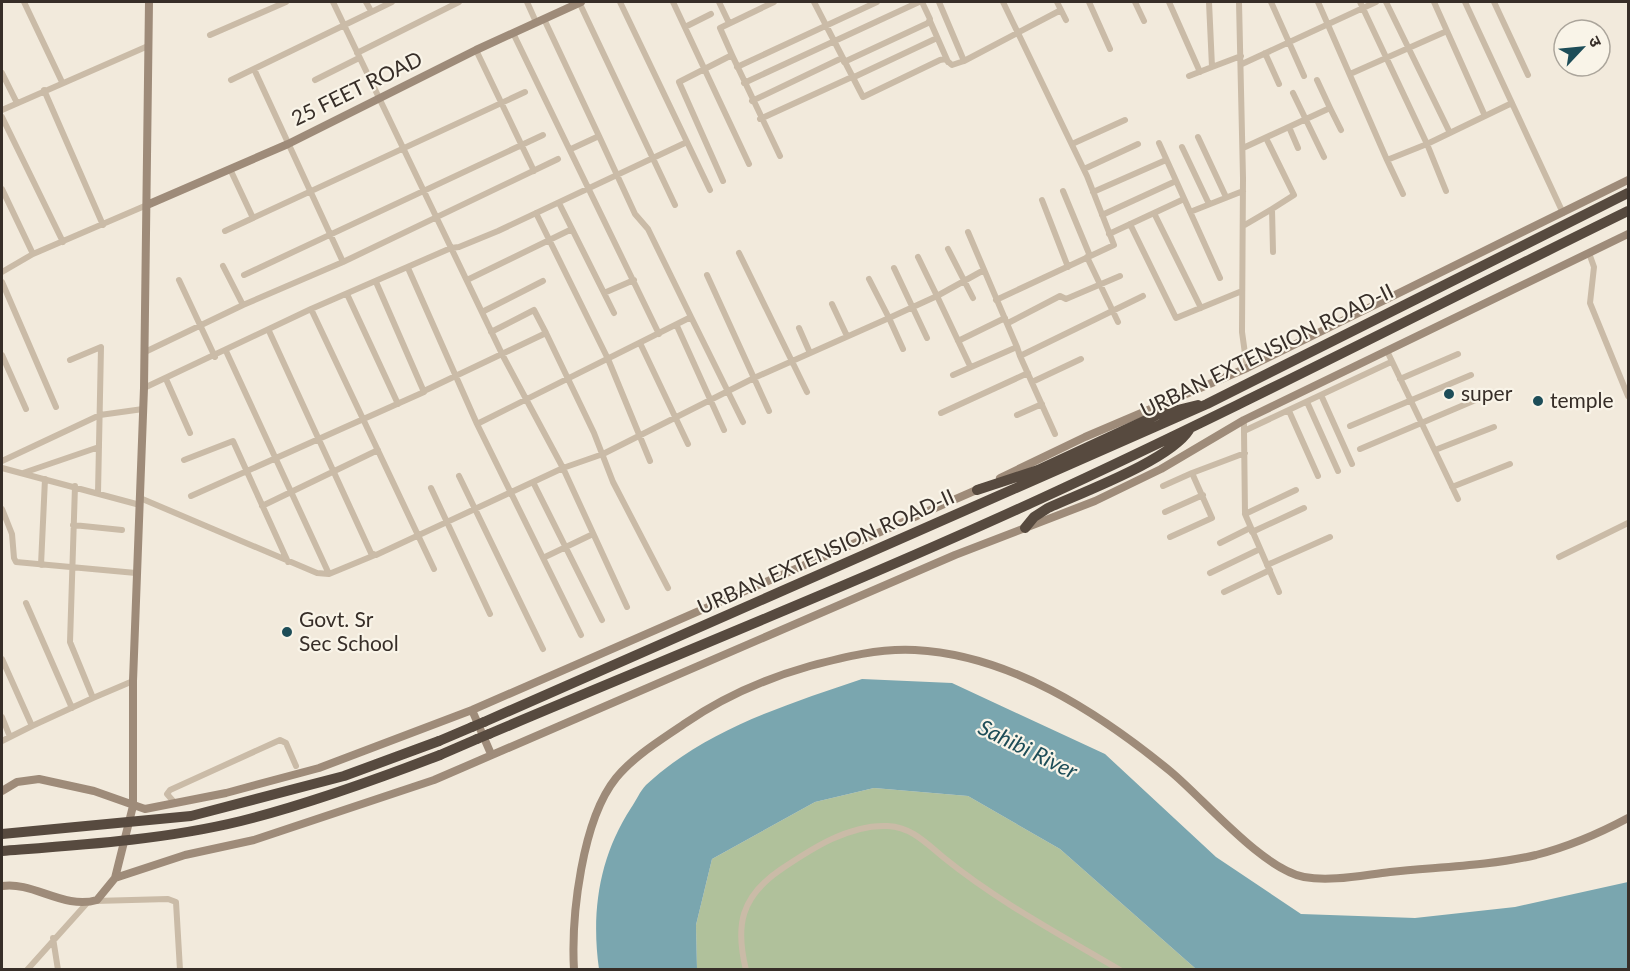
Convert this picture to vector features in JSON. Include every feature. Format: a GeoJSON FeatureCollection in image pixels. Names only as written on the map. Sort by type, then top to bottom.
{"type":"FeatureCollection","features":[{"type":"Feature","properties":{"kind":"highway","name":"URBAN EXTENSION ROAD-II"},"geometry":{"type":"LineString","coordinates":[[2,834],[81,829],[191,816],[344,777],[439,741],[1207,404],[1629,193]]}},
{"type":"Feature","properties":{"kind":"highway","name":"URBAN EXTENSION ROAD-II"},"geometry":{"type":"LineString","coordinates":[[2,851],[101,843],[240,821],[353,788],[440,755],[723,637],[1005,514],[1191,428],[1629,211]]}},
{"type":"Feature","properties":{"kind":"highway"},"geometry":{"type":"LineString","coordinates":[[977,490],[1038,470],[1157,415],[1183,406],[1207,404]]}},
{"type":"Feature","properties":{"kind":"highway"},"geometry":{"type":"LineString","coordinates":[[1025,528],[1034,517],[1048,508],[1156,458],[1184,438],[1191,428]]}},
{"type":"Feature","properties":{"kind":"street"},"geometry":{"type":"LineString","coordinates":[[24,2],[63,82]]}},
{"type":"Feature","properties":{"kind":"street"},"geometry":{"type":"LineString","coordinates":[[27,969],[53,938],[91,901],[102,896],[115,878],[133,806],[133,681],[145,352],[149,2]]}},
{"type":"Feature","properties":{"kind":"street"},"geometry":{"type":"LineString","coordinates":[[210,35],[286,2]]}},
{"type":"Feature","properties":{"kind":"street"},"geometry":{"type":"LineString","coordinates":[[333,2],[491,332],[563,468],[627,607]]}},
{"type":"Feature","properties":{"kind":"street"},"geometry":{"type":"LineString","coordinates":[[366,2],[371,11]]}},
{"type":"Feature","properties":{"kind":"street"},"geometry":{"type":"LineString","coordinates":[[231,80],[392,2]]}},
{"type":"Feature","properties":{"kind":"street"},"geometry":{"type":"LineString","coordinates":[[315,80],[459,2]]}},
{"type":"Feature","properties":{"kind":"street"},"geometry":{"type":"LineString","coordinates":[[527,2],[540,20],[599,135],[635,214],[648,229],[743,422]]}},
{"type":"Feature","properties":{"kind":"street"},"geometry":{"type":"LineString","coordinates":[[578,2],[675,205]]}},
{"type":"Feature","properties":{"kind":"street","name":"25 FEET ROAD"},"geometry":{"type":"LineString","coordinates":[[147,205],[288,144],[578,2]]}},
{"type":"Feature","properties":{"kind":"street"},"geometry":{"type":"LineString","coordinates":[[620,2],[710,190]]}},
{"type":"Feature","properties":{"kind":"street"},"geometry":{"type":"LineString","coordinates":[[673,2],[750,164]]}},
{"type":"Feature","properties":{"kind":"street"},"geometry":{"type":"LineString","coordinates":[[719,2],[729,23]]}},
{"type":"Feature","properties":{"kind":"street"},"geometry":{"type":"LineString","coordinates":[[774,2],[719,29],[760,119],[780,156]]}},
{"type":"Feature","properties":{"kind":"street"},"geometry":{"type":"LineString","coordinates":[[817,2],[826,27],[861,96],[865,97],[940,60],[952,65],[964,61],[1061,10]]}},
{"type":"Feature","properties":{"kind":"street"},"geometry":{"type":"LineString","coordinates":[[737,67],[877,2]]}},
{"type":"Feature","properties":{"kind":"street"},"geometry":{"type":"LineString","coordinates":[[744,83],[920,2],[948,62]]}},
{"type":"Feature","properties":{"kind":"street"},"geometry":{"type":"LineString","coordinates":[[939,2],[964,61]]}},
{"type":"Feature","properties":{"kind":"street"},"geometry":{"type":"LineString","coordinates":[[996,300],[1114,245],[1084,168],[1003,2]]}},
{"type":"Feature","properties":{"kind":"street"},"geometry":{"type":"LineString","coordinates":[[1058,2],[1066,20]]}},
{"type":"Feature","properties":{"kind":"street"},"geometry":{"type":"LineString","coordinates":[[1089,2],[1110,49]]}},
{"type":"Feature","properties":{"kind":"street"},"geometry":{"type":"LineString","coordinates":[[1135,2],[1144,21]]}},
{"type":"Feature","properties":{"kind":"street"},"geometry":{"type":"LineString","coordinates":[[1169,2],[1200,72]]}},
{"type":"Feature","properties":{"kind":"street"},"geometry":{"type":"LineString","coordinates":[[1209,2],[1212,67]]}},
{"type":"Feature","properties":{"kind":"street"},"geometry":{"type":"LineString","coordinates":[[1239,2],[1243,148],[1242,332],[1246,368]]}},
{"type":"Feature","properties":{"kind":"street"},"geometry":{"type":"LineString","coordinates":[[1271,2],[1304,76]]}},
{"type":"Feature","properties":{"kind":"street"},"geometry":{"type":"LineString","coordinates":[[1318,2],[1403,194]]}},
{"type":"Feature","properties":{"kind":"street"},"geometry":{"type":"LineString","coordinates":[[1242,64],[1328,24],[1361,5],[1376,2]]}},
{"type":"Feature","properties":{"kind":"street"},"geometry":{"type":"LineString","coordinates":[[1386,2],[1450,133]]}},
{"type":"Feature","properties":{"kind":"street"},"geometry":{"type":"LineString","coordinates":[[1434,2],[1485,116]]}},
{"type":"Feature","properties":{"kind":"street"},"geometry":{"type":"LineString","coordinates":[[1465,2],[1563,213]]}},
{"type":"Feature","properties":{"kind":"street"},"geometry":{"type":"LineString","coordinates":[[1494,2],[1528,75]]}},
{"type":"Feature","properties":{"kind":"street"},"geometry":{"type":"LineString","coordinates":[[1361,5],[1427,144],[1446,190]]}},
{"type":"Feature","properties":{"kind":"street"},"geometry":{"type":"LineString","coordinates":[[685,27],[711,14]]}},
{"type":"Feature","properties":{"kind":"street"},"geometry":{"type":"LineString","coordinates":[[752,101],[930,21]]}},
{"type":"Feature","properties":{"kind":"street"},"geometry":{"type":"LineString","coordinates":[[1350,74],[1447,31]]}},
{"type":"Feature","properties":{"kind":"street"},"geometry":{"type":"LineString","coordinates":[[513,33],[659,334]]}},
{"type":"Feature","properties":{"kind":"street"},"geometry":{"type":"LineString","coordinates":[[760,119],[938,38]]}},
{"type":"Feature","properties":{"kind":"street"},"geometry":{"type":"LineString","coordinates":[[2,110],[148,46]]}},
{"type":"Feature","properties":{"kind":"street"},"geometry":{"type":"LineString","coordinates":[[476,50],[534,171]]}},
{"type":"Feature","properties":{"kind":"street"},"geometry":{"type":"LineString","coordinates":[[1265,53],[1279,84]]}},
{"type":"Feature","properties":{"kind":"street"},"geometry":{"type":"LineString","coordinates":[[723,181],[679,84],[681,80],[732,55]]}},
{"type":"Feature","properties":{"kind":"street"},"geometry":{"type":"LineString","coordinates":[[1189,76],[1241,56]]}},
{"type":"Feature","properties":{"kind":"street"},"geometry":{"type":"LineString","coordinates":[[254,69],[343,262]]}},
{"type":"Feature","properties":{"kind":"street"},"geometry":{"type":"LineString","coordinates":[[2,73],[17,103]]}},
{"type":"Feature","properties":{"kind":"street"},"geometry":{"type":"LineString","coordinates":[[1317,80],[1341,130]]}},
{"type":"Feature","properties":{"kind":"street"},"geometry":{"type":"LineString","coordinates":[[45,90],[104,225]]}},
{"type":"Feature","properties":{"kind":"street"},"geometry":{"type":"LineString","coordinates":[[225,231],[525,92]]}},
{"type":"Feature","properties":{"kind":"street"},"geometry":{"type":"LineString","coordinates":[[1293,93],[1324,157]]}},
{"type":"Feature","properties":{"kind":"street"},"geometry":{"type":"LineString","coordinates":[[1387,160],[1427,144],[1512,103]]}},
{"type":"Feature","properties":{"kind":"street"},"geometry":{"type":"LineString","coordinates":[[1243,148],[1330,108]]}},
{"type":"Feature","properties":{"kind":"street"},"geometry":{"type":"LineString","coordinates":[[2,117],[63,242]]}},
{"type":"Feature","properties":{"kind":"street"},"geometry":{"type":"LineString","coordinates":[[1072,144],[1125,120]]}},
{"type":"Feature","properties":{"kind":"street"},"geometry":{"type":"LineString","coordinates":[[1289,127],[1298,148]]}},
{"type":"Feature","properties":{"kind":"street"},"geometry":{"type":"LineString","coordinates":[[244,275],[424,193],[543,135]]}},
{"type":"Feature","properties":{"kind":"street"},"geometry":{"type":"LineString","coordinates":[[571,149],[599,135]]}},
{"type":"Feature","properties":{"kind":"street"},"geometry":{"type":"LineString","coordinates":[[1198,137],[1226,198]]}},
{"type":"Feature","properties":{"kind":"street"},"geometry":{"type":"LineString","coordinates":[[1243,226],[1294,195],[1266,138]]}},
{"type":"Feature","properties":{"kind":"street"},"geometry":{"type":"LineString","coordinates":[[144,388],[214,357],[311,309],[559,203],[687,142]]}},
{"type":"Feature","properties":{"kind":"street"},"geometry":{"type":"LineString","coordinates":[[1159,143],[1220,278]]}},
{"type":"Feature","properties":{"kind":"street"},"geometry":{"type":"LineString","coordinates":[[1084,168],[1138,144]]}},
{"type":"Feature","properties":{"kind":"street"},"geometry":{"type":"LineString","coordinates":[[1182,147],[1209,204]]}},
{"type":"Feature","properties":{"kind":"street"},"geometry":{"type":"LineString","coordinates":[[145,352],[243,305],[343,262],[558,159]]}},
{"type":"Feature","properties":{"kind":"street"},"geometry":{"type":"LineString","coordinates":[[1093,192],[1166,159]]}},
{"type":"Feature","properties":{"kind":"street"},"geometry":{"type":"LineString","coordinates":[[230,169],[253,218]]}},
{"type":"Feature","properties":{"kind":"street"},"geometry":{"type":"LineString","coordinates":[[2,791],[16,782],[39,779],[94,791],[145,809],[226,793],[320,768],[472,710],[977,490],[1085,437],[1246,368],[1629,180]]}},
{"type":"Feature","properties":{"kind":"street"},"geometry":{"type":"LineString","coordinates":[[1102,216],[1176,182]]}},
{"type":"Feature","properties":{"kind":"street"},"geometry":{"type":"LineString","coordinates":[[2,189],[33,254]]}},
{"type":"Feature","properties":{"kind":"street"},"geometry":{"type":"LineString","coordinates":[[1063,191],[1100,285],[1118,322]]}},
{"type":"Feature","properties":{"kind":"street"},"geometry":{"type":"LineString","coordinates":[[1190,212],[1243,191]]}},
{"type":"Feature","properties":{"kind":"street"},"geometry":{"type":"LineString","coordinates":[[1109,234],[1184,199]]}},
{"type":"Feature","properties":{"kind":"street"},"geometry":{"type":"LineString","coordinates":[[1042,200],[1068,267]]}},
{"type":"Feature","properties":{"kind":"street"},"geometry":{"type":"LineString","coordinates":[[559,203],[614,313]]}},
{"type":"Feature","properties":{"kind":"street"},"geometry":{"type":"LineString","coordinates":[[2,272],[33,254],[147,205]]}},
{"type":"Feature","properties":{"kind":"street"},"geometry":{"type":"LineString","coordinates":[[1272,209],[1273,252]]}},
{"type":"Feature","properties":{"kind":"street"},"geometry":{"type":"LineString","coordinates":[[536,213],[608,359],[650,461]]}},
{"type":"Feature","properties":{"kind":"street"},"geometry":{"type":"LineString","coordinates":[[1154,213],[1201,309]]}},
{"type":"Feature","properties":{"kind":"street"},"geometry":{"type":"LineString","coordinates":[[1130,224],[1176,318],[1242,291]]}},
{"type":"Feature","properties":{"kind":"street"},"geometry":{"type":"LineString","coordinates":[[467,280],[572,229]]}},
{"type":"Feature","properties":{"kind":"street"},"geometry":{"type":"LineString","coordinates":[[968,232],[1055,434]]}},
{"type":"Feature","properties":{"kind":"street"},"geometry":{"type":"LineString","coordinates":[[115,878],[185,855],[254,840],[434,780],[955,555],[1095,501],[1152,473],[1244,420],[1629,234]]}},
{"type":"Feature","properties":{"kind":"street"},"geometry":{"type":"LineString","coordinates":[[948,249],[973,298]]}},
{"type":"Feature","properties":{"kind":"street"},"geometry":{"type":"LineString","coordinates":[[739,253],[807,392]]}},
{"type":"Feature","properties":{"kind":"street"},"geometry":{"type":"LineString","coordinates":[[1589,253],[1594,267],[1590,303],[1629,396]]}},
{"type":"Feature","properties":{"kind":"street"},"geometry":{"type":"LineString","coordinates":[[918,257],[970,366]]}},
{"type":"Feature","properties":{"kind":"street"},"geometry":{"type":"LineString","coordinates":[[223,266],[243,305]]}},
{"type":"Feature","properties":{"kind":"street"},"geometry":{"type":"LineString","coordinates":[[408,268],[477,424],[513,491],[581,635]]}},
{"type":"Feature","properties":{"kind":"street"},"geometry":{"type":"LineString","coordinates":[[894,268],[927,338]]}},
{"type":"Feature","properties":{"kind":"street"},"geometry":{"type":"LineString","coordinates":[[2,468],[140,502],[288,562],[317,573],[329,574],[563,468],[603,454],[754,378],[937,296],[984,270]]}},
{"type":"Feature","properties":{"kind":"street"},"geometry":{"type":"LineString","coordinates":[[707,275],[769,411]]}},
{"type":"Feature","properties":{"kind":"street"},"geometry":{"type":"LineString","coordinates":[[958,341],[1060,296],[1066,299],[1120,276]]}},
{"type":"Feature","properties":{"kind":"street"},"geometry":{"type":"LineString","coordinates":[[869,279],[903,349]]}},
{"type":"Feature","properties":{"kind":"street"},"geometry":{"type":"LineString","coordinates":[[179,280],[214,357]]}},
{"type":"Feature","properties":{"kind":"street"},"geometry":{"type":"LineString","coordinates":[[604,293],[634,280]]}},
{"type":"Feature","properties":{"kind":"street"},"geometry":{"type":"LineString","coordinates":[[482,312],[543,281]]}},
{"type":"Feature","properties":{"kind":"street"},"geometry":{"type":"LineString","coordinates":[[2,282],[56,407]]}},
{"type":"Feature","properties":{"kind":"street"},"geometry":{"type":"LineString","coordinates":[[376,282],[424,391]]}},
{"type":"Feature","properties":{"kind":"street"},"geometry":{"type":"LineString","coordinates":[[347,294],[398,404]]}},
{"type":"Feature","properties":{"kind":"street"},"geometry":{"type":"LineString","coordinates":[[1020,356],[1143,297]]}},
{"type":"Feature","properties":{"kind":"street"},"geometry":{"type":"LineString","coordinates":[[831,304],[847,336]]}},
{"type":"Feature","properties":{"kind":"street"},"geometry":{"type":"LineString","coordinates":[[311,309],[434,569]]}},
{"type":"Feature","properties":{"kind":"street"},"geometry":{"type":"LineString","coordinates":[[491,332],[534,310],[569,376],[613,482],[639,537],[668,588]]}},
{"type":"Feature","properties":{"kind":"street"},"geometry":{"type":"LineString","coordinates":[[477,424],[691,317]]}},
{"type":"Feature","properties":{"kind":"street"},"geometry":{"type":"LineString","coordinates":[[676,326],[724,430]]}},
{"type":"Feature","properties":{"kind":"street"},"geometry":{"type":"LineString","coordinates":[[799,328],[810,353]]}},
{"type":"Feature","properties":{"kind":"street"},"geometry":{"type":"LineString","coordinates":[[268,331],[375,555]]}},
{"type":"Feature","properties":{"kind":"street"},"geometry":{"type":"LineString","coordinates":[[190,496],[503,356],[546,333]]}},
{"type":"Feature","properties":{"kind":"street"},"geometry":{"type":"LineString","coordinates":[[640,343],[688,444]]}},
{"type":"Feature","properties":{"kind":"street"},"geometry":{"type":"LineString","coordinates":[[70,360],[101,347],[98,492]]}},
{"type":"Feature","properties":{"kind":"street"},"geometry":{"type":"LineString","coordinates":[[953,375],[1017,347]]}},
{"type":"Feature","properties":{"kind":"street"},"geometry":{"type":"LineString","coordinates":[[226,351],[329,574]]}},
{"type":"Feature","properties":{"kind":"street"},"geometry":{"type":"LineString","coordinates":[[1387,351],[1458,499]]}},
{"type":"Feature","properties":{"kind":"street"},"geometry":{"type":"LineString","coordinates":[[1400,379],[1458,354]]}},
{"type":"Feature","properties":{"kind":"street"},"geometry":{"type":"LineString","coordinates":[[2,355],[26,409]]}},
{"type":"Feature","properties":{"kind":"street"},"geometry":{"type":"LineString","coordinates":[[1032,382],[1081,358]]}},
{"type":"Feature","properties":{"kind":"street"},"geometry":{"type":"LineString","coordinates":[[1244,431],[1392,362]]}},
{"type":"Feature","properties":{"kind":"street"},"geometry":{"type":"LineString","coordinates":[[941,413],[1028,373]]}},
{"type":"Feature","properties":{"kind":"street"},"geometry":{"type":"LineString","coordinates":[[1350,426],[1471,375]]}},
{"type":"Feature","properties":{"kind":"street"},"geometry":{"type":"LineString","coordinates":[[166,379],[190,433]]}},
{"type":"Feature","properties":{"kind":"street"},"geometry":{"type":"LineString","coordinates":[[1321,395],[1352,464]]}},
{"type":"Feature","properties":{"kind":"street"},"geometry":{"type":"LineString","coordinates":[[1360,449],[1478,399]]}},
{"type":"Feature","properties":{"kind":"street"},"geometry":{"type":"LineString","coordinates":[[1307,402],[1338,471]]}},
{"type":"Feature","properties":{"kind":"street"},"geometry":{"type":"LineString","coordinates":[[1017,415],[1042,404]]}},
{"type":"Feature","properties":{"kind":"street"},"geometry":{"type":"LineString","coordinates":[[2,461],[100,415],[143,409]]}},
{"type":"Feature","properties":{"kind":"street"},"geometry":{"type":"LineString","coordinates":[[1289,411],[1318,476]]}},
{"type":"Feature","properties":{"kind":"street"},"geometry":{"type":"LineString","coordinates":[[1244,420],[1245,514],[1279,592]]}},
{"type":"Feature","properties":{"kind":"street"},"geometry":{"type":"LineString","coordinates":[[1435,450],[1494,427]]}},
{"type":"Feature","properties":{"kind":"street"},"geometry":{"type":"LineString","coordinates":[[184,460],[232,440],[288,562]]}},
{"type":"Feature","properties":{"kind":"street"},"geometry":{"type":"LineString","coordinates":[[22,474],[99,447]]}},
{"type":"Feature","properties":{"kind":"street"},"geometry":{"type":"LineString","coordinates":[[262,506],[378,450]]}},
{"type":"Feature","properties":{"kind":"street"},"geometry":{"type":"LineString","coordinates":[[1163,486],[1245,453]]}},
{"type":"Feature","properties":{"kind":"street"},"geometry":{"type":"LineString","coordinates":[[1452,487],[1510,464]]}},
{"type":"Feature","properties":{"kind":"street"},"geometry":{"type":"LineString","coordinates":[[1170,537],[1211,520],[1212,516],[1192,473]]}},
{"type":"Feature","properties":{"kind":"street"},"geometry":{"type":"LineString","coordinates":[[459,476],[543,650]]}},
{"type":"Feature","properties":{"kind":"street"},"geometry":{"type":"LineString","coordinates":[[41,565],[45,479]]}},
{"type":"Feature","properties":{"kind":"street"},"geometry":{"type":"LineString","coordinates":[[533,482],[602,620]]}},
{"type":"Feature","properties":{"kind":"street"},"geometry":{"type":"LineString","coordinates":[[75,486],[71,648],[93,698]]}},
{"type":"Feature","properties":{"kind":"street"},"geometry":{"type":"LineString","coordinates":[[431,488],[490,614]]}},
{"type":"Feature","properties":{"kind":"street"},"geometry":{"type":"LineString","coordinates":[[1245,514],[1296,490]]}},
{"type":"Feature","properties":{"kind":"street"},"geometry":{"type":"LineString","coordinates":[[1165,512],[1203,495]]}},
{"type":"Feature","properties":{"kind":"street"},"geometry":{"type":"LineString","coordinates":[[1220,543],[1304,508]]}},
{"type":"Feature","properties":{"kind":"street"},"geometry":{"type":"LineString","coordinates":[[2,509],[12,534],[15,561],[136,573]]}},
{"type":"Feature","properties":{"kind":"street"},"geometry":{"type":"LineString","coordinates":[[1559,557],[1629,523]]}},
{"type":"Feature","properties":{"kind":"street"},"geometry":{"type":"LineString","coordinates":[[74,525],[122,530]]}},
{"type":"Feature","properties":{"kind":"street"},"geometry":{"type":"LineString","coordinates":[[545,557],[593,534]]}},
{"type":"Feature","properties":{"kind":"street"},"geometry":{"type":"LineString","coordinates":[[1224,592],[1329,537]]}},
{"type":"Feature","properties":{"kind":"street"},"geometry":{"type":"LineString","coordinates":[[1210,573],[1260,549]]}},
{"type":"Feature","properties":{"kind":"street"},"geometry":{"type":"LineString","coordinates":[[26,603],[72,708]]}},
{"type":"Feature","properties":{"kind":"street"},"geometry":{"type":"LineString","coordinates":[[574,969],[574,912],[592,826],[602,799],[628,766],[690,720],[724,698],[752,685],[802,668],[879,651],[915,650],[956,655],[1031,681],[1071,700],[1171,772],[1246,842],[1300,877],[1318,879],[1373,874],[1537,854],[1612,827],[1629,818]]}},
{"type":"Feature","properties":{"kind":"street"},"geometry":{"type":"LineString","coordinates":[[2,659],[32,726]]}},
{"type":"Feature","properties":{"kind":"street"},"geometry":{"type":"LineString","coordinates":[[2,741],[133,681]]}},
{"type":"Feature","properties":{"kind":"street"},"geometry":{"type":"LineString","coordinates":[[472,710],[491,754]]}},
{"type":"Feature","properties":{"kind":"street"},"geometry":{"type":"LineString","coordinates":[[2,717],[10,737]]}},
{"type":"Feature","properties":{"kind":"street"},"geometry":{"type":"LineString","coordinates":[[174,802],[167,794],[170,790],[280,740],[286,743],[296,766]]}},
{"type":"Feature","properties":{"kind":"street"},"geometry":{"type":"LineString","coordinates":[[746,969],[741,943],[741,924],[745,909],[756,890],[781,869],[826,842],[851,831],[888,826],[915,834],[999,899],[1120,969]]}},
{"type":"Feature","properties":{"kind":"street"},"geometry":{"type":"LineString","coordinates":[[2,886],[19,887],[71,901],[168,899],[176,902],[180,969]]}},
{"type":"Feature","properties":{"kind":"street"},"geometry":{"type":"LineString","coordinates":[[53,938],[58,969]]}},
{"type":"Feature","properties":{"kind":"green space"},"geometry":{"type":"Polygon","coordinates":[[[874,788],[968,796],[1060,849],[1196,969],[697,970],[696,925],[712,859],[815,802],[874,788]]]}},
{"type":"Feature","properties":{"kind":"water","name":"Sahibi River"},"geometry":{"type":"Polygon","coordinates":[[[862,679],[952,683],[1105,754],[1216,857],[1301,914],[1415,918],[1515,907],[1628,882],[1628,969],[1196,969],[1060,849],[968,796],[874,788],[815,802],[712,859],[696,925],[697,969],[599,969],[597,906],[605,865],[620,827],[646,785],[694,748],[721,734],[776,709],[862,679]]]}},
{"type":"Feature","properties":{"kind":"place","name":"super"},"geometry":{"type":"Point","coordinates":[1449,394]}},
{"type":"Feature","properties":{"kind":"place","name":"temple"},"geometry":{"type":"Point","coordinates":[1538,401]}},
{"type":"Feature","properties":{"kind":"place","name":"Govt. Sr Sec School"},"geometry":{"type":"Point","coordinates":[287,632]}}]}
